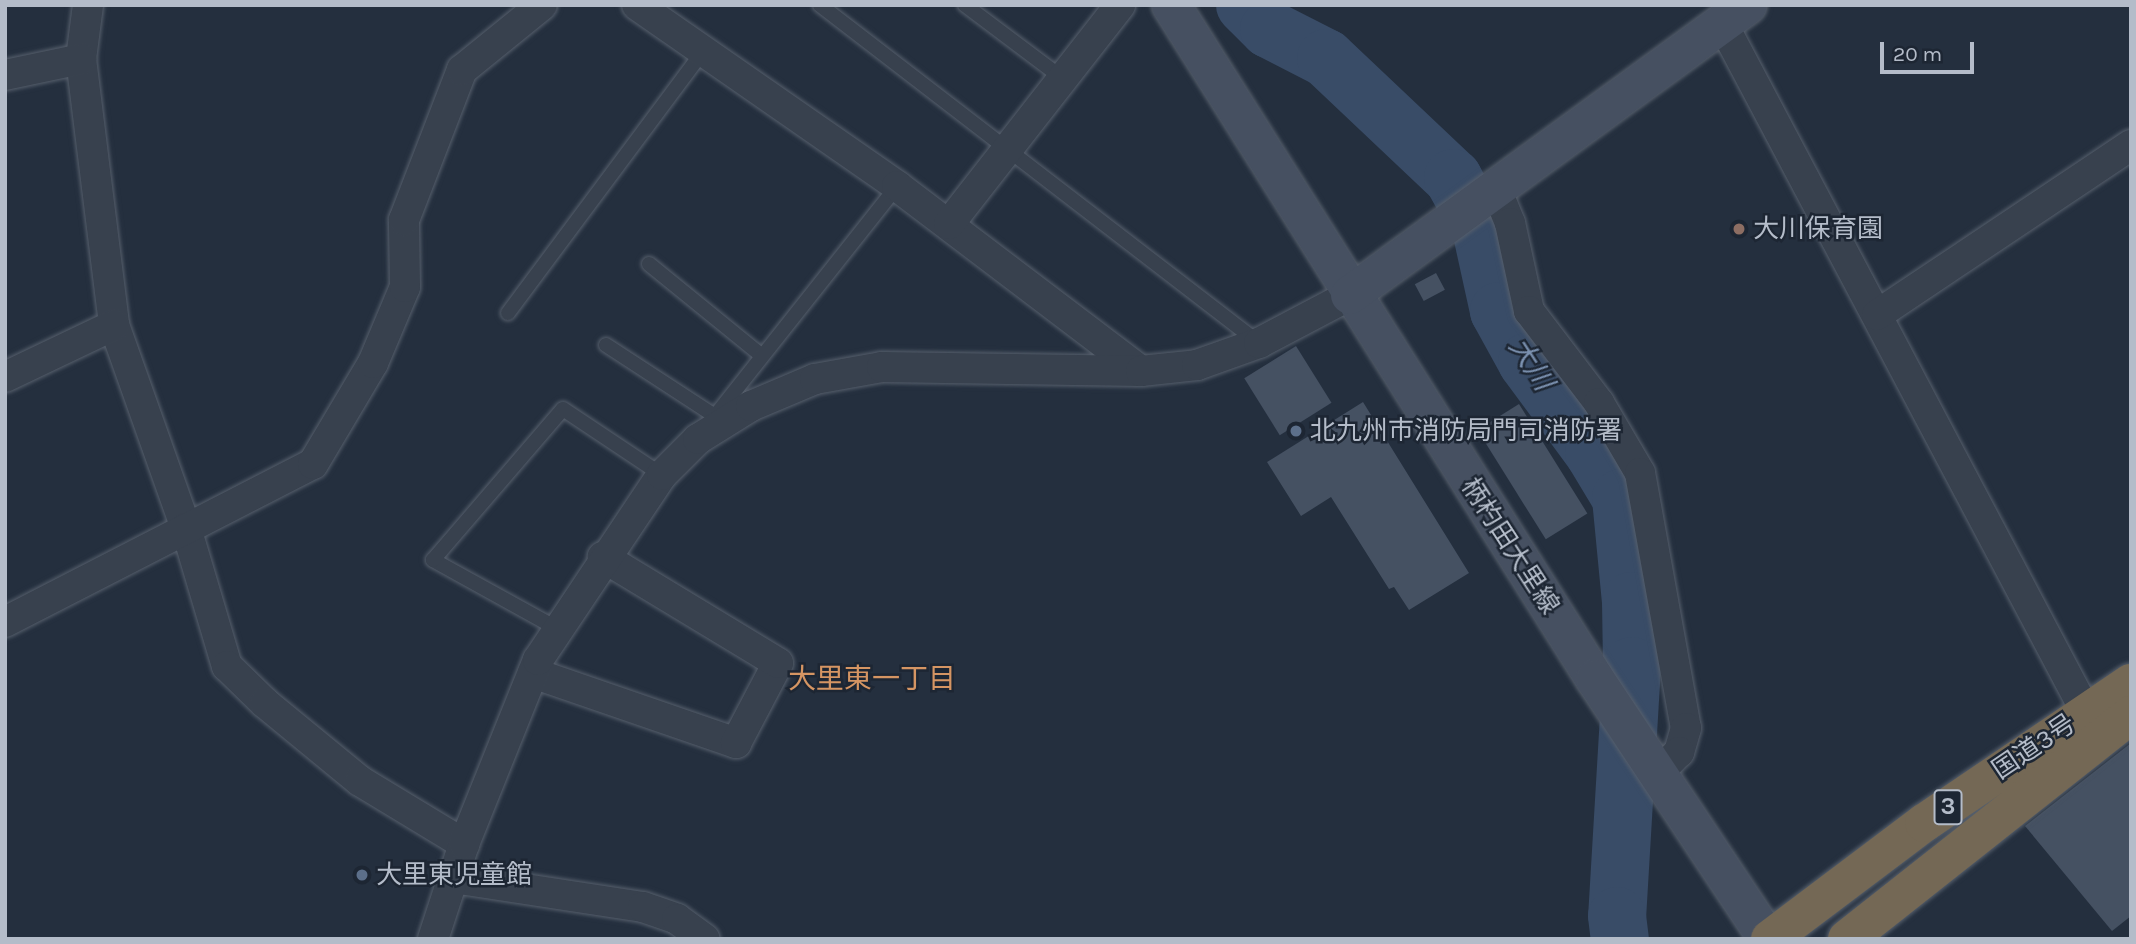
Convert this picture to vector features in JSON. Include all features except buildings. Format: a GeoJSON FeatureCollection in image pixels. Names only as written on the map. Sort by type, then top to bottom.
{"type":"FeatureCollection","features":[{"type":"Feature","properties":{"kind":"highway","name":"国道3号"},"geometry":{"type":"LineString","coordinates":[[1847,939],[2093,726],[2131,683]]}},
{"type":"Feature","properties":{"kind":"highway","name":"国道3号"},"geometry":{"type":"LineString","coordinates":[[1769,939],[1924,823],[2093,726],[2131,715]]}},
{"type":"Feature","properties":{"kind":"main road","name":"柄杓田大里線"},"geometry":{"type":"LineString","coordinates":[[1171,5],[1350,295],[1595,679],[1769,939]]}},
{"type":"Feature","properties":{"kind":"main road"},"geometry":{"type":"LineString","coordinates":[[1350,295],[1494,193],[1734,14]]}},
{"type":"Feature","properties":{"kind":"street"},"geometry":{"type":"LineString","coordinates":[[88,5],[81,59],[114,325],[186,528],[227,666],[265,703],[360,781],[464,844]]}},
{"type":"Feature","properties":{"kind":"street"},"geometry":{"type":"LineString","coordinates":[[5,622],[313,464],[373,363],[405,287],[404,220],[462,70],[542,5]]}},
{"type":"Feature","properties":{"kind":"street"},"geometry":{"type":"LineString","coordinates":[[637,5],[702,53],[897,186],[1141,371]]}},
{"type":"Feature","properties":{"kind":"street"},"geometry":{"type":"LineString","coordinates":[[949,224],[1119,5]]}},
{"type":"Feature","properties":{"kind":"street"},"geometry":{"type":"LineString","coordinates":[[1734,14],[1877,315],[2093,726]]}},
{"type":"Feature","properties":{"kind":"street"},"geometry":{"type":"LineString","coordinates":[[5,75],[81,59]]}},
{"type":"Feature","properties":{"kind":"street"},"geometry":{"type":"LineString","coordinates":[[1877,315],[2131,145]]}},
{"type":"Feature","properties":{"kind":"street"},"geometry":{"type":"LineString","coordinates":[[1494,193],[1510,223],[1529,311],[1599,403],[1640,473],[1686,728],[1679,752],[1657,774]]}},
{"type":"Feature","properties":{"kind":"street"},"geometry":{"type":"LineString","coordinates":[[433,939],[464,844],[533,673],[603,557],[662,475],[698,439],[741,413],[815,379],[882,367],[1141,371],[1196,365],[1259,343],[1350,295]]}},
{"type":"Feature","properties":{"kind":"street"},"geometry":{"type":"LineString","coordinates":[[5,377],[114,325]]}},
{"type":"Feature","properties":{"kind":"street"},"geometry":{"type":"LineString","coordinates":[[533,673],[736,743],[778,663],[603,557]]}},
{"type":"Feature","properties":{"kind":"street"},"geometry":{"type":"LineString","coordinates":[[453,878],[643,907],[677,919],[705,939]]}},
{"type":"Feature","properties":{"kind":"lane"},"geometry":{"type":"LineString","coordinates":[[820,5],[1259,343]]}},
{"type":"Feature","properties":{"kind":"lane"},"geometry":{"type":"LineString","coordinates":[[965,5],[1061,77]]}},
{"type":"Feature","properties":{"kind":"lane"},"geometry":{"type":"LineString","coordinates":[[509,313],[702,53]]}},
{"type":"Feature","properties":{"kind":"lane"},"geometry":{"type":"LineString","coordinates":[[606,345],[715,416],[897,186]]}},
{"type":"Feature","properties":{"kind":"lane"},"geometry":{"type":"LineString","coordinates":[[649,264],[761,355]]}},
{"type":"Feature","properties":{"kind":"lane"},"geometry":{"type":"LineString","coordinates":[[558,629],[433,559],[564,409],[662,475]]}},
{"type":"Feature","properties":{"kind":"waterway","name":"大川"},"geometry":{"type":"LineString","coordinates":[[1245,5],[1269,29],[1326,58],[1453,178],[1481,229],[1499,311],[1527,362],[1594,453],[1621,498],[1631,601],[1632,666],[1617,916],[1620,939]]}},
{"type":"Feature","properties":{"kind":"place","name":"大川保育園"},"geometry":{"type":"Point","coordinates":[1739,229]}},
{"type":"Feature","properties":{"kind":"place","name":"北九州市消防局門司消防署"},"geometry":{"type":"Point","coordinates":[1296,431]}},
{"type":"Feature","properties":{"kind":"place","name":"大里東児童館"},"geometry":{"type":"Point","coordinates":[362,875]}},
{"type":"Feature","properties":{"kind":"district","name":"大里東一丁目"},"geometry":{"type":"Point","coordinates":[872,679]}}]}
